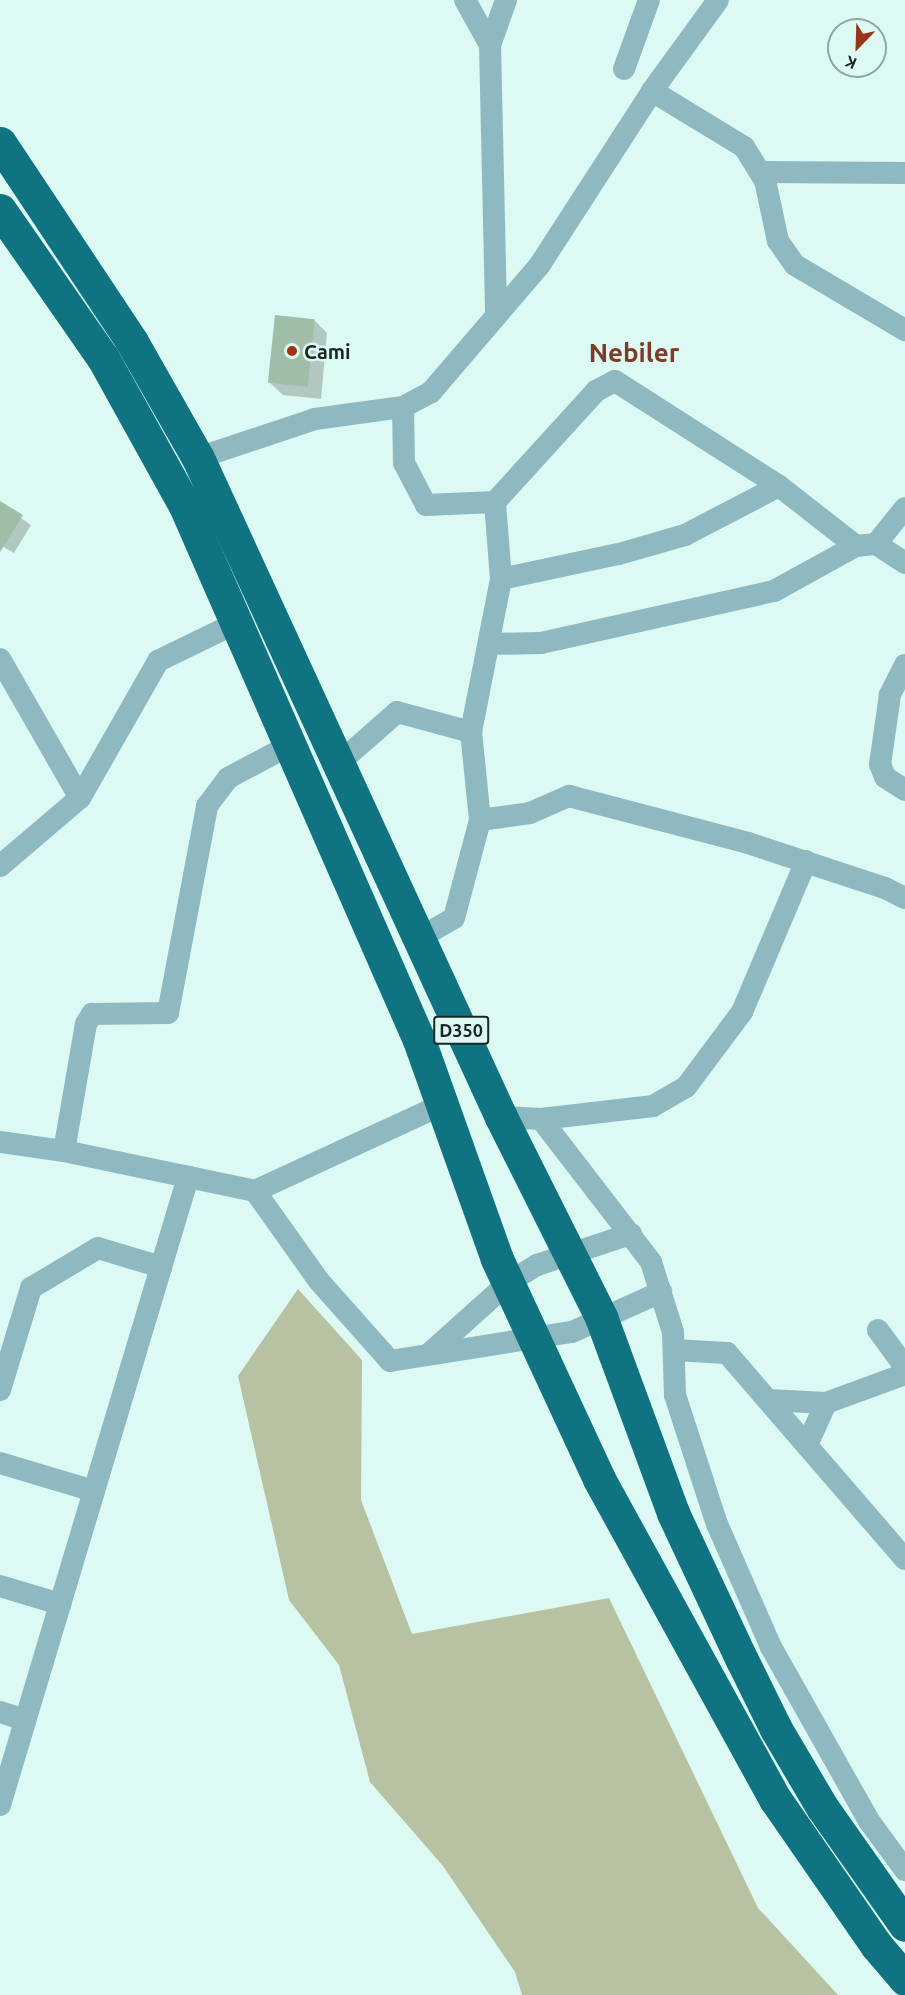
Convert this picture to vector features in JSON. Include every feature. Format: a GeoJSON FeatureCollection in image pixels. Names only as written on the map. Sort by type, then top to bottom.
{"type":"FeatureCollection","features":[{"type":"Feature","properties":{"kind":"highway","name":"D350"},"geometry":{"type":"LineString","coordinates":[[0,143],[132,342],[198,458],[501,1117],[572,1254],[601,1317],[673,1513],[766,1709],[822,1807],[905,1925]]}},
{"type":"Feature","properties":{"kind":"highway","name":"D350"},"geometry":{"type":"LineString","coordinates":[[0,210],[103,358],[185,506],[419,1041],[508,1283],[599,1479],[775,1799],[876,1945],[905,1980]]}},
{"type":"Feature","properties":{"kind":"street"},"geometry":{"type":"LineString","coordinates":[[465,0],[490,45]]}},
{"type":"Feature","properties":{"kind":"street"},"geometry":{"type":"LineString","coordinates":[[496,314],[490,45],[506,0]]}},
{"type":"Feature","properties":{"kind":"street"},"geometry":{"type":"LineString","coordinates":[[624,69],[649,0]]}},
{"type":"Feature","properties":{"kind":"street"},"geometry":{"type":"LineString","coordinates":[[198,458],[315,419],[403,407],[430,392],[539,266],[652,91],[718,0]]}},
{"type":"Feature","properties":{"kind":"street"},"geometry":{"type":"LineString","coordinates":[[652,91],[744,147],[760,172],[778,242],[795,266],[905,330]]}},
{"type":"Feature","properties":{"kind":"street"},"geometry":{"type":"LineString","coordinates":[[760,172],[905,173]]}},
{"type":"Feature","properties":{"kind":"street"},"geometry":{"type":"LineString","coordinates":[[403,407],[404,463],[426,505],[495,502],[597,391],[615,381],[779,486],[866,545],[905,563]]}},
{"type":"Feature","properties":{"kind":"street"},"geometry":{"type":"LineString","coordinates":[[501,579],[663,542],[717,521],[779,486]]}},
{"type":"Feature","properties":{"kind":"street"},"geometry":{"type":"LineString","coordinates":[[418,938],[454,918],[480,820],[471,732],[501,579],[495,502]]}},
{"type":"Feature","properties":{"kind":"street"},"geometry":{"type":"LineString","coordinates":[[489,645],[541,643],[774,591],[866,545],[905,508]]}},
{"type":"Feature","properties":{"kind":"street"},"geometry":{"type":"LineString","coordinates":[[2,862],[80,798],[158,661],[236,623]]}},
{"type":"Feature","properties":{"kind":"street"},"geometry":{"type":"LineString","coordinates":[[0,659],[80,798]]}},
{"type":"Feature","properties":{"kind":"street"},"geometry":{"type":"LineString","coordinates":[[905,665],[890,695],[880,764],[885,777],[905,790]]}},
{"type":"Feature","properties":{"kind":"street"},"geometry":{"type":"LineString","coordinates":[[0,689],[22,698]]}},
{"type":"Feature","properties":{"kind":"street"},"geometry":{"type":"LineString","coordinates":[[339,763],[397,712],[471,732]]}},
{"type":"Feature","properties":{"kind":"street"},"geometry":{"type":"LineString","coordinates":[[64,1151],[86,1024],[92,1014],[168,1013],[207,806],[228,778],[290,745]]}},
{"type":"Feature","properties":{"kind":"street"},"geometry":{"type":"LineString","coordinates":[[480,820],[530,813],[569,796],[807,861],[905,898]]}},
{"type":"Feature","properties":{"kind":"street"},"geometry":{"type":"LineString","coordinates":[[501,1117],[542,1119],[653,1106],[686,1087],[742,1012],[807,861]]}},
{"type":"Feature","properties":{"kind":"street"},"geometry":{"type":"LineString","coordinates":[[0,1142],[64,1151],[255,1191],[443,1104]]}},
{"type":"Feature","properties":{"kind":"street"},"geometry":{"type":"LineString","coordinates":[[542,1119],[651,1262],[673,1332],[675,1395],[717,1524],[771,1647],[869,1821],[905,1870]]}},
{"type":"Feature","properties":{"kind":"street"},"geometry":{"type":"LineString","coordinates":[[0,1805],[188,1177]]}},
{"type":"Feature","properties":{"kind":"street"},"geometry":{"type":"LineString","coordinates":[[255,1191],[319,1281],[390,1361],[572,1332],[601,1317],[662,1292]]}},
{"type":"Feature","properties":{"kind":"street"},"geometry":{"type":"LineString","coordinates":[[430,1353],[508,1283],[537,1265],[631,1234]]}},
{"type":"Feature","properties":{"kind":"street"},"geometry":{"type":"LineString","coordinates":[[0,1390],[31,1288],[98,1248],[161,1267]]}},
{"type":"Feature","properties":{"kind":"street"},"geometry":{"type":"LineString","coordinates":[[878,1330],[905,1367]]}},
{"type":"Feature","properties":{"kind":"street"},"geometry":{"type":"LineString","coordinates":[[674,1350],[727,1353],[905,1559]]}},
{"type":"Feature","properties":{"kind":"street"},"geometry":{"type":"LineString","coordinates":[[768,1400],[826,1403],[905,1374]]}},
{"type":"Feature","properties":{"kind":"street"},"geometry":{"type":"LineString","coordinates":[[807,1445],[826,1403]]}},
{"type":"Feature","properties":{"kind":"street"},"geometry":{"type":"LineString","coordinates":[[0,1463],[94,1491]]}},
{"type":"Feature","properties":{"kind":"street"},"geometry":{"type":"LineString","coordinates":[[0,1586],[60,1604]]}},
{"type":"Feature","properties":{"kind":"street"},"geometry":{"type":"LineString","coordinates":[[0,1712],[26,1720]]}},
{"type":"Feature","properties":{"kind":"green space"},"geometry":{"type":"Polygon","coordinates":[[[298,1289],[362,1360],[361,1500],[412,1634],[609,1598],[758,1908],[838,1995],[522,1995],[515,1972],[443,1866],[370,1782],[339,1665],[289,1600],[238,1376],[298,1289]]]}},
{"type":"Feature","properties":{"kind":"building","name":"Cami"},"geometry":{"type":"Polygon","coordinates":[[[275,315],[315,319],[308,387],[268,383],[275,315]]]}},
{"type":"Feature","properties":{"kind":"building"},"geometry":{"type":"Polygon","coordinates":[[[0,501],[23,515],[0,552],[0,501]]]}},
{"type":"Feature","properties":{"kind":"place","name":"Cami"},"geometry":{"type":"Point","coordinates":[292,351]}},
{"type":"Feature","properties":{"kind":"district","name":"Nebiler"},"geometry":{"type":"Point","coordinates":[634,353]}}]}
